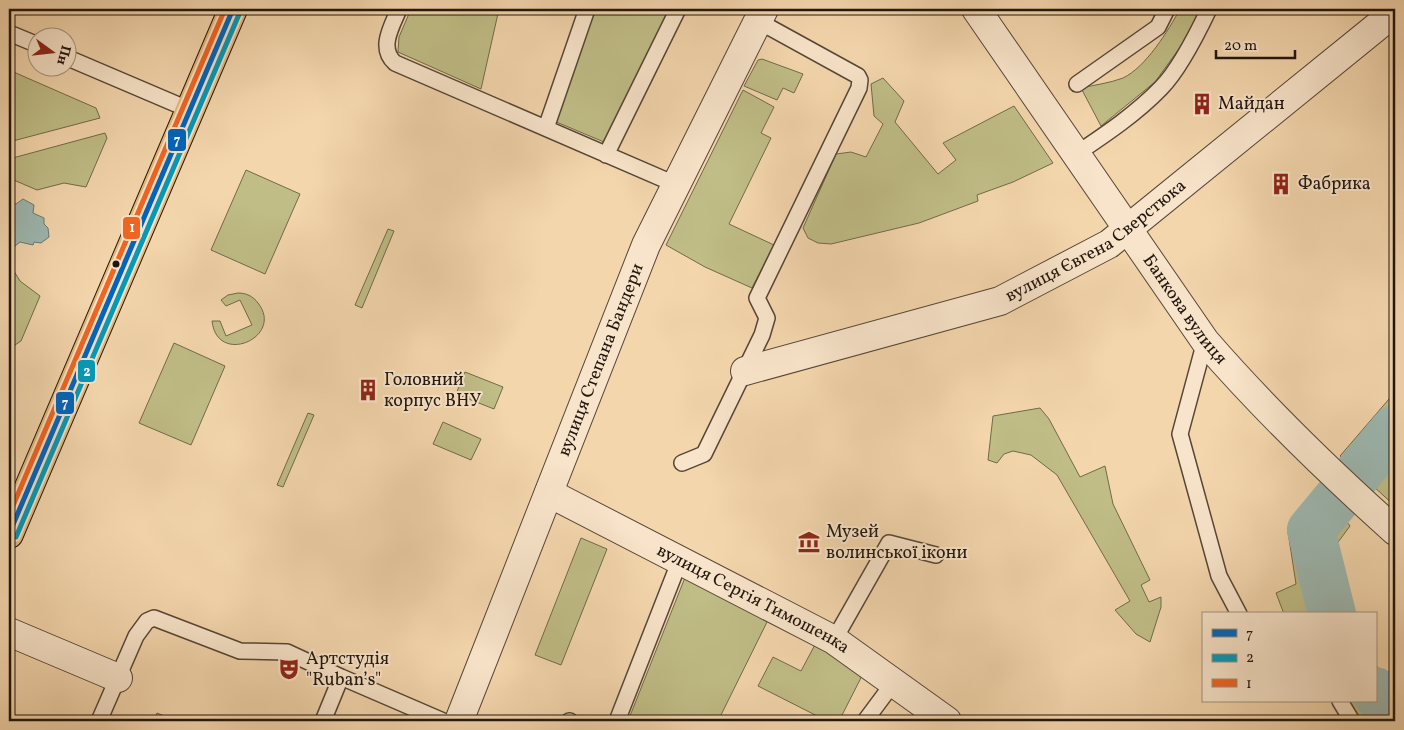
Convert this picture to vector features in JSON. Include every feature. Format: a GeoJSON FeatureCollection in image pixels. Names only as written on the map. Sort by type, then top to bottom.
{"type":"FeatureCollection","features":[{"type":"Feature","properties":{"kind":"main road"},"geometry":{"type":"LineString","coordinates":[[9,534],[233,9]]}},
{"type":"Feature","properties":{"kind":"street","name":"Банкова вулиця"},"geometry":{"type":"LineString","coordinates":[[976,9],[1205,340],[1233,374],[1344,486],[1395,531]]}},
{"type":"Feature","properties":{"kind":"street","name":"вулиця Євгена Сверстюка"},"geometry":{"type":"LineString","coordinates":[[745,371],[1000,301],[1109,244],[1395,12]]}},
{"type":"Feature","properties":{"kind":"street","name":"вулиця Степана Бандери"},"geometry":{"type":"LineString","coordinates":[[459,721],[646,245],[761,15]]}},
{"type":"Feature","properties":{"kind":"street","name":"вулиця Сергія Тимошенка"},"geometry":{"type":"LineString","coordinates":[[549,493],[834,640],[947,721]]}},
{"type":"Feature","properties":{"kind":"street"},"geometry":{"type":"LineString","coordinates":[[9,632],[118,678]]}},
{"type":"Feature","properties":{"kind":"lane"},"geometry":{"type":"LineString","coordinates":[[399,9],[388,34],[386,47],[388,57],[395,63],[677,185]]}},
{"type":"Feature","properties":{"kind":"lane"},"geometry":{"type":"LineString","coordinates":[[546,128],[587,9]]}},
{"type":"Feature","properties":{"kind":"lane"},"geometry":{"type":"LineString","coordinates":[[606,155],[678,9]]}},
{"type":"Feature","properties":{"kind":"lane"},"geometry":{"type":"LineString","coordinates":[[1077,84],[1158,27],[1167,9]]}},
{"type":"Feature","properties":{"kind":"lane"},"geometry":{"type":"LineString","coordinates":[[1076,154],[1103,137],[1162,87],[1198,32],[1209,9]]}},
{"type":"Feature","properties":{"kind":"lane"},"geometry":{"type":"LineString","coordinates":[[682,463],[704,454],[745,371],[765,328],[767,318],[758,298],[859,88],[860,80],[858,76],[761,15]]}},
{"type":"Feature","properties":{"kind":"lane"},"geometry":{"type":"LineString","coordinates":[[9,33],[28,41]]}},
{"type":"Feature","properties":{"kind":"lane"},"geometry":{"type":"LineString","coordinates":[[78,62],[190,110]]}},
{"type":"Feature","properties":{"kind":"lane"},"geometry":{"type":"LineString","coordinates":[[1205,340],[1180,434],[1219,576],[1238,612]]}},
{"type":"Feature","properties":{"kind":"lane"},"geometry":{"type":"LineString","coordinates":[[834,640],[890,543],[936,555]]}},
{"type":"Feature","properties":{"kind":"lane"},"geometry":{"type":"LineString","coordinates":[[617,721],[680,560]]}},
{"type":"Feature","properties":{"kind":"lane"},"geometry":{"type":"LineString","coordinates":[[99,721],[141,626],[154,618],[240,651],[287,652],[443,721]]}},
{"type":"Feature","properties":{"kind":"lane"},"geometry":{"type":"LineString","coordinates":[[323,721],[341,677]]}},
{"type":"Feature","properties":{"kind":"lane"},"geometry":{"type":"LineString","coordinates":[[865,721],[894,682]]}},
{"type":"Feature","properties":{"kind":"lane"},"geometry":{"type":"LineString","coordinates":[[1341,702],[1352,721]]}},
{"type":"Feature","properties":{"kind":"shaded area"},"geometry":{"type":"Polygon","coordinates":[[[411,9],[499,9],[481,89],[398,52],[399,37],[411,9]]]}},
{"type":"Feature","properties":{"kind":"shaded area"},"geometry":{"type":"Polygon","coordinates":[[[592,9],[670,9],[604,142],[554,121],[592,9]]]}},
{"type":"Feature","properties":{"kind":"shaded area"},"geometry":{"type":"Polygon","coordinates":[[[1180,9],[1204,9],[1191,32],[1155,82],[1101,126],[1081,88],[1118,80],[1132,73],[1156,48],[1180,9]]]}},
{"type":"Feature","properties":{"kind":"shaded area"},"geometry":{"type":"Polygon","coordinates":[[[762,59],[803,74],[794,93],[783,88],[777,100],[744,86],[758,60],[762,59]]]}},
{"type":"Feature","properties":{"kind":"shaded area"},"geometry":{"type":"Polygon","coordinates":[[[9,70],[96,108],[100,118],[9,142],[9,70]]]}},
{"type":"Feature","properties":{"kind":"shaded area"},"geometry":{"type":"Polygon","coordinates":[[[883,78],[904,101],[895,122],[938,174],[956,160],[943,143],[1014,106],[1053,163],[1013,182],[977,195],[978,201],[919,223],[831,244],[818,243],[808,238],[803,228],[836,154],[851,152],[866,157],[883,124],[874,116],[871,84],[883,78]]]}},
{"type":"Feature","properties":{"kind":"shaded area"},"geometry":{"type":"Polygon","coordinates":[[[743,90],[774,107],[761,133],[771,138],[729,224],[774,245],[752,288],[705,267],[666,245],[743,90]]]}},
{"type":"Feature","properties":{"kind":"shaded area"},"geometry":{"type":"Polygon","coordinates":[[[105,133],[107,138],[86,187],[64,183],[37,190],[9,178],[9,159],[105,133]]]}},
{"type":"Feature","properties":{"kind":"shaded area"},"geometry":{"type":"Polygon","coordinates":[[[246,170],[300,194],[265,274],[211,250],[246,170]]]}},
{"type":"Feature","properties":{"kind":"shaded area"},"geometry":{"type":"Polygon","coordinates":[[[388,229],[394,231],[362,308],[355,305],[388,229]]]}},
{"type":"Feature","properties":{"kind":"shaded area"},"geometry":{"type":"Polygon","coordinates":[[[9,263],[20,281],[40,296],[21,341],[15,345],[9,334],[9,263]]]}},
{"type":"Feature","properties":{"kind":"shaded area"},"geometry":{"type":"Polygon","coordinates":[[[247,294],[254,298],[264,315],[263,327],[257,336],[247,342],[236,344],[225,342],[217,335],[212,321],[220,321],[226,336],[252,325],[240,300],[226,306],[221,300],[228,295],[247,294]]]}},
{"type":"Feature","properties":{"kind":"shaded area"},"geometry":{"type":"Polygon","coordinates":[[[174,343],[225,366],[191,445],[139,423],[174,343]]]}},
{"type":"Feature","properties":{"kind":"shaded area"},"geometry":{"type":"Polygon","coordinates":[[[465,372],[503,387],[494,409],[456,394],[465,372]]]}},
{"type":"Feature","properties":{"kind":"shaded area"},"geometry":{"type":"Polygon","coordinates":[[[1395,392],[1395,506],[1340,456],[1395,392]]]}},
{"type":"Feature","properties":{"kind":"shaded area"},"geometry":{"type":"Polygon","coordinates":[[[1040,408],[1049,419],[1080,477],[1105,466],[1113,504],[1150,580],[1141,585],[1149,602],[1161,597],[1161,607],[1150,642],[1136,634],[1115,610],[1130,601],[1057,475],[1031,455],[1013,451],[1004,454],[997,463],[988,460],[993,416],[1040,408]]]}},
{"type":"Feature","properties":{"kind":"shaded area"},"geometry":{"type":"Polygon","coordinates":[[[308,413],[314,415],[283,487],[277,485],[308,413]]]}},
{"type":"Feature","properties":{"kind":"shaded area"},"geometry":{"type":"Polygon","coordinates":[[[443,422],[481,439],[471,460],[433,444],[443,422]]]}},
{"type":"Feature","properties":{"kind":"shaded area"},"geometry":{"type":"Polygon","coordinates":[[[1319,493],[1337,509],[1350,526],[1333,549],[1341,606],[1345,612],[1283,612],[1276,593],[1296,584],[1288,532],[1319,493]]]}},
{"type":"Feature","properties":{"kind":"shaded area"},"geometry":{"type":"Polygon","coordinates":[[[581,538],[607,549],[561,665],[535,655],[581,538]]]}},
{"type":"Feature","properties":{"kind":"shaded area"},"geometry":{"type":"Polygon","coordinates":[[[686,575],[770,616],[718,721],[628,721],[686,575]]]}},
{"type":"Feature","properties":{"kind":"shaded area"},"geometry":{"type":"Polygon","coordinates":[[[818,639],[866,668],[839,721],[827,721],[758,686],[773,657],[801,671],[818,639]]]}},
{"type":"Feature","properties":{"kind":"shaded area"},"geometry":{"type":"Polygon","coordinates":[[[1376,665],[1395,696],[1395,721],[1358,721],[1348,702],[1376,702],[1376,665]]]}},
{"type":"Feature","properties":{"kind":"shaded area"},"geometry":{"type":"Polygon","coordinates":[[[157,713],[177,721],[153,721],[157,713]]]}},
{"type":"Feature","properties":{"kind":"water"},"geometry":{"type":"Polygon","coordinates":[[[23,199],[34,205],[33,213],[44,218],[44,224],[48,228],[49,237],[41,243],[34,242],[33,245],[20,242],[15,246],[9,246],[9,202],[16,204],[23,199]]]}},
{"type":"Feature","properties":{"kind":"waterway"},"geometry":{"type":"LineString","coordinates":[[1332,612],[1311,530],[1395,429]]}},
{"type":"Feature","properties":{"kind":"waterway"},"geometry":{"type":"LineString","coordinates":[[1376,692],[1395,721]]}},
{"type":"Feature","properties":{"kind":"transit line","name":"1"},"geometry":{"type":"LineString","coordinates":[[9,515],[225,9]]}},
{"type":"Feature","properties":{"kind":"transit line","name":"7"},"geometry":{"type":"LineString","coordinates":[[9,534],[233,9]]}},
{"type":"Feature","properties":{"kind":"transit line","name":"2"},"geometry":{"type":"LineString","coordinates":[[16,537],[240,12]]}},
{"type":"Feature","properties":{"kind":"place","name":"Майдан"},"geometry":{"type":"Point","coordinates":[1202,104]}},
{"type":"Feature","properties":{"kind":"place","name":"Фабрика"},"geometry":{"type":"Point","coordinates":[1281,184]}},
{"type":"Feature","properties":{"kind":"place","name":"Головний корпус ВНУ"},"geometry":{"type":"Point","coordinates":[368,390]}},
{"type":"Feature","properties":{"kind":"place","name":"Музей волинської ікони"},"geometry":{"type":"Point","coordinates":[809,542]}},
{"type":"Feature","properties":{"kind":"place","name":"Артстудія \"Ruban’s\""},"geometry":{"type":"Point","coordinates":[289,669]}}]}
